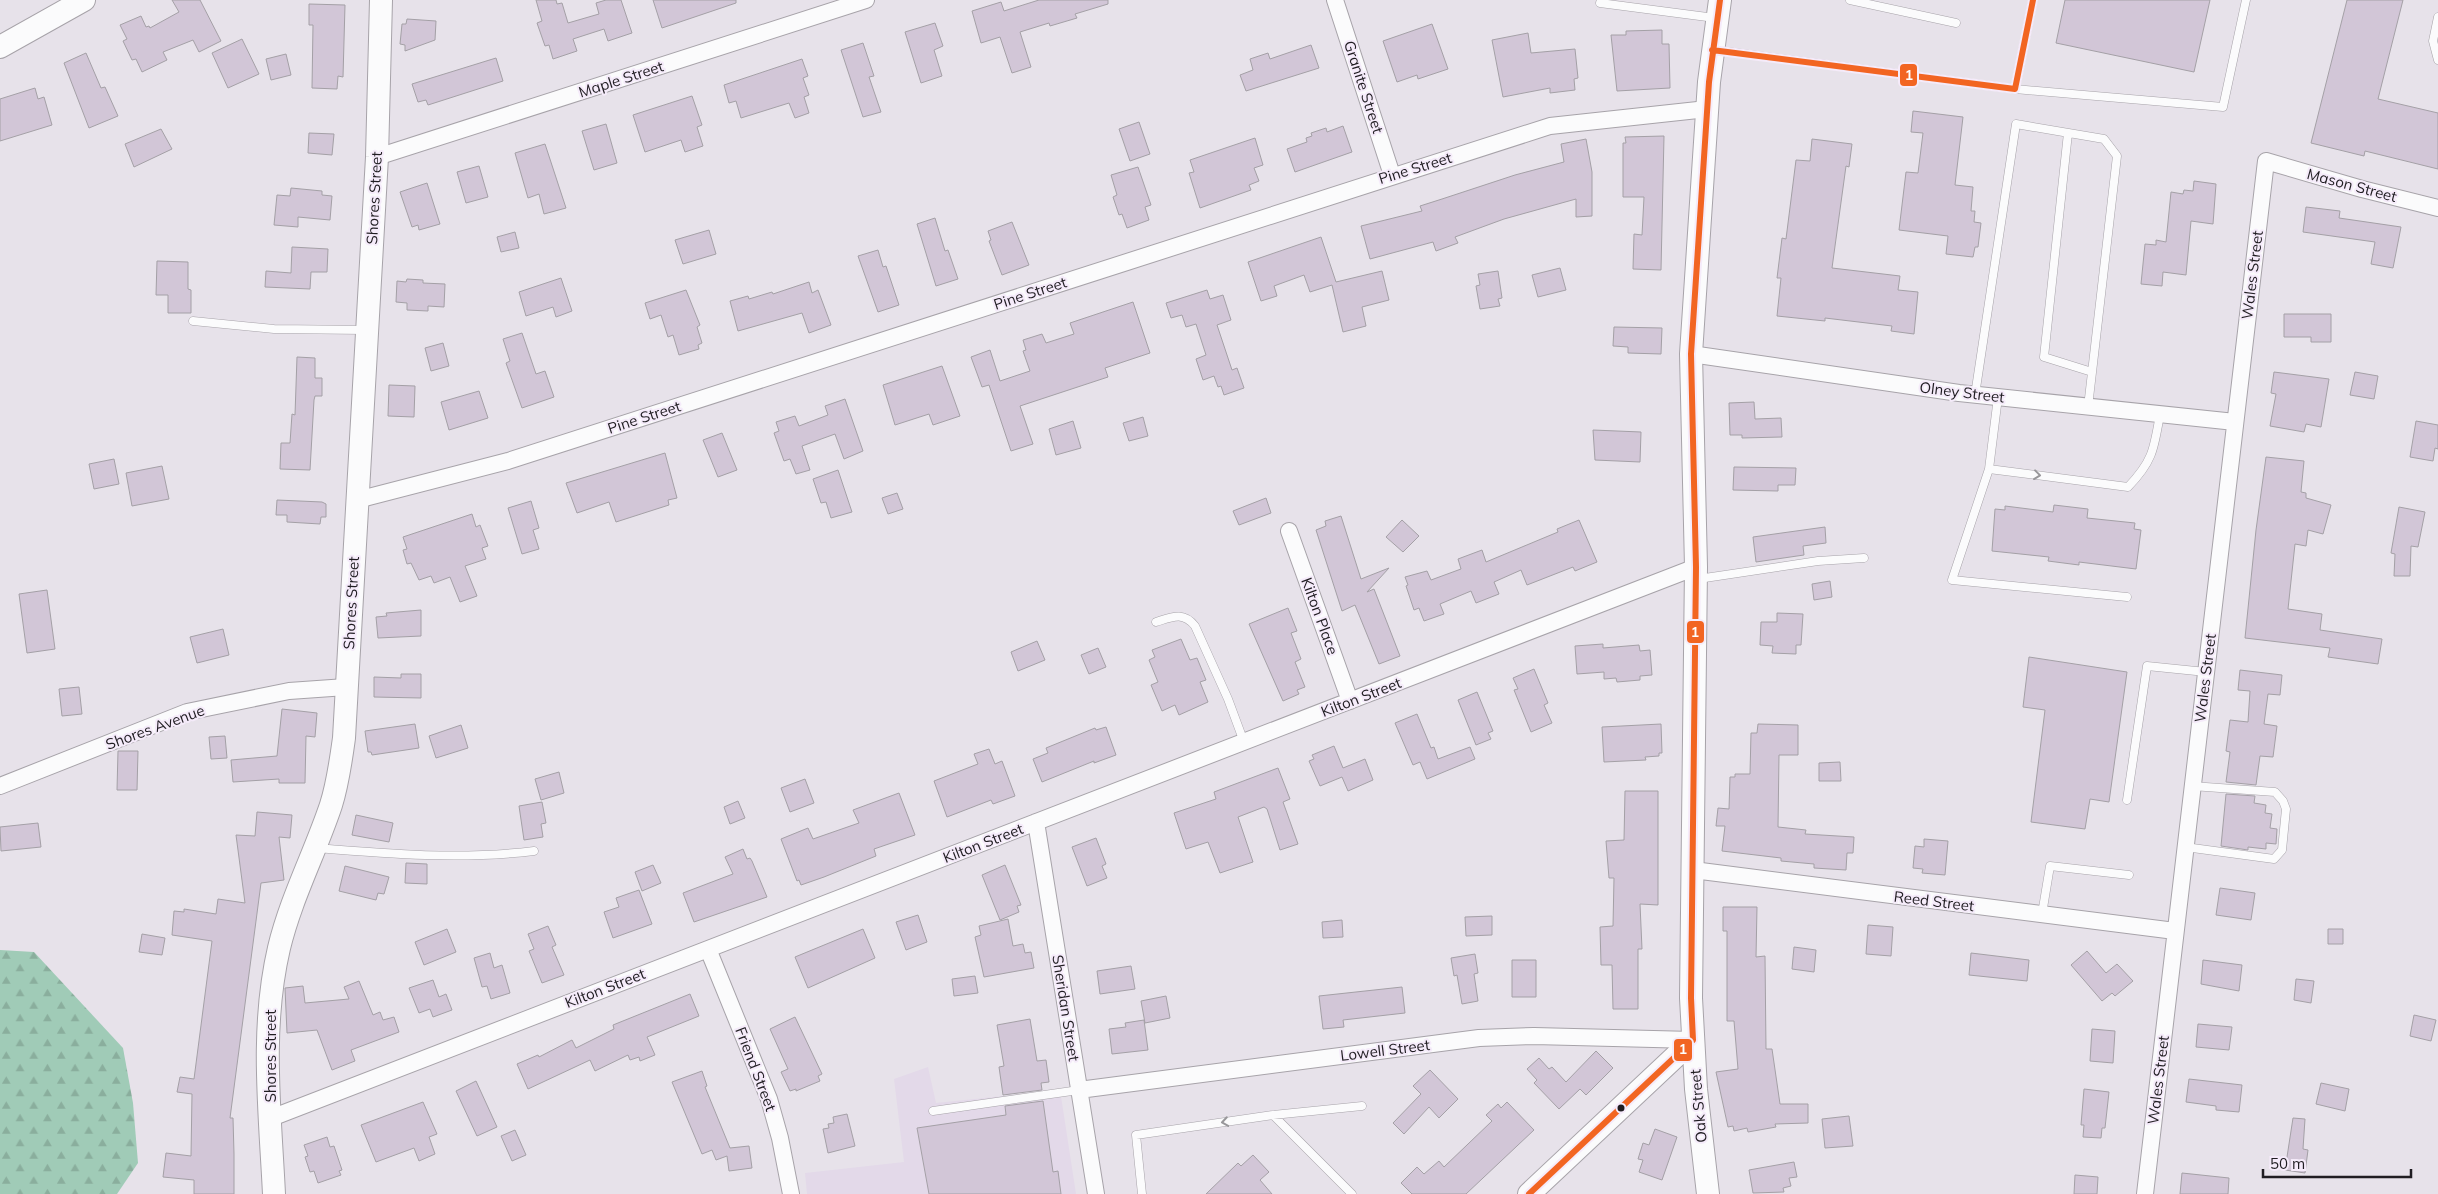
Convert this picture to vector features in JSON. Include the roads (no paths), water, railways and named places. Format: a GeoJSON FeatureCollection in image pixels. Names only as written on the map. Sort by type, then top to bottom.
{"type":"FeatureCollection","features":[{"type":"Feature","properties":{"kind":"street"},"geometry":{"type":"LineString","coordinates":[[0,47],[84,0]]}},
{"type":"Feature","properties":{"kind":"street","name":"Shores Street"},"geometry":{"type":"LineString","coordinates":[[274,1194],[267,1039],[273,978],[283,931],[330,807],[340,771],[344,738],[377,157],[381,0]]}},
{"type":"Feature","properties":{"kind":"street","name":"Maple Street"},"geometry":{"type":"LineString","coordinates":[[377,157],[866,0]]}},
{"type":"Feature","properties":{"kind":"street","name":"Granite Street"},"geometry":{"type":"LineString","coordinates":[[1335,0],[1392,175]]}},
{"type":"Feature","properties":{"kind":"street","name":"Oak Street"},"geometry":{"type":"LineString","coordinates":[[1708,1194],[1693,1040],[1691,998],[1696,574],[1691,354],[1707,109],[1712,50],[1719,9]]}},
{"type":"Feature","properties":{"kind":"street","name":"Pine Street"},"geometry":{"type":"LineString","coordinates":[[357,500],[508,461],[1392,175],[1550,126],[1707,109]]}},
{"type":"Feature","properties":{"kind":"street","name":"Mason Street"},"geometry":{"type":"LineString","coordinates":[[2266,161],[2362,189],[2438,208]]}},
{"type":"Feature","properties":{"kind":"street","name":"Wales Street"},"geometry":{"type":"LineString","coordinates":[[2145,1194],[2266,161]]}},
{"type":"Feature","properties":{"kind":"street","name":"Olney Street"},"geometry":{"type":"LineString","coordinates":[[1691,354],[1998,397],[2235,422]]}},
{"type":"Feature","properties":{"kind":"street","name":"Kilton Place"},"geometry":{"type":"LineString","coordinates":[[1289,532],[1350,701]]}},
{"type":"Feature","properties":{"kind":"street","name":"Kilton Street"},"geometry":{"type":"LineString","coordinates":[[271,1118],[1350,701],[1696,574]]}},
{"type":"Feature","properties":{"kind":"street","name":"Shores Avenue"},"geometry":{"type":"LineString","coordinates":[[0,786],[187,712],[289,690],[346,687]]}},
{"type":"Feature","properties":{"kind":"street","name":"Sheridan Street"},"geometry":{"type":"LineString","coordinates":[[1036,822],[1096,1194]]}},
{"type":"Feature","properties":{"kind":"street","name":"Reed Street"},"geometry":{"type":"LineString","coordinates":[[1693,870],[2175,932]]}},
{"type":"Feature","properties":{"kind":"street","name":"Friend Street"},"geometry":{"type":"LineString","coordinates":[[708,949],[771,1106],[792,1194]]}},
{"type":"Feature","properties":{"kind":"street","name":"Lowell Street"},"geometry":{"type":"LineString","coordinates":[[1079,1090],[1479,1038],[1534,1036],[1693,1040]]}},
{"type":"Feature","properties":{"kind":"street"},"geometry":{"type":"LineString","coordinates":[[1529,1194],[1693,1040]]}},
{"type":"Feature","properties":{"kind":"lane"},"geometry":{"type":"LineString","coordinates":[[1850,0],[1886,4],[1956,23]]}},
{"type":"Feature","properties":{"kind":"lane"},"geometry":{"type":"LineString","coordinates":[[2014,89],[2033,0]]}},
{"type":"Feature","properties":{"kind":"lane"},"geometry":{"type":"LineString","coordinates":[[1712,50],[2014,89],[2223,107],[2246,0]]}},
{"type":"Feature","properties":{"kind":"lane"},"geometry":{"type":"LineString","coordinates":[[1600,3],[1719,9]]}},
{"type":"Feature","properties":{"kind":"lane"},"geometry":{"type":"LineString","coordinates":[[2438,17],[2433,41],[2438,60]]}},
{"type":"Feature","properties":{"kind":"lane"},"geometry":{"type":"LineString","coordinates":[[1975,394],[2016,124],[2104,139],[2117,156],[2088,407]]}},
{"type":"Feature","properties":{"kind":"lane"},"geometry":{"type":"LineString","coordinates":[[2068,133],[2044,357],[2092,372]]}},
{"type":"Feature","properties":{"kind":"lane"},"geometry":{"type":"LineString","coordinates":[[193,321],[274,329],[367,330]]}},
{"type":"Feature","properties":{"kind":"lane"},"geometry":{"type":"LineString","coordinates":[[1998,397],[1989,469],[1952,580],[2127,597]]}},
{"type":"Feature","properties":{"kind":"lane"},"geometry":{"type":"LineString","coordinates":[[1989,469],[2128,487],[2145,469],[2154,448],[2160,414]]}},
{"type":"Feature","properties":{"kind":"lane"},"geometry":{"type":"LineString","coordinates":[[1696,574],[1864,558]]}},
{"type":"Feature","properties":{"kind":"lane"},"geometry":{"type":"LineString","coordinates":[[1156,622],[1180,615],[1189,618],[1195,626],[1228,699],[1244,742]]}},
{"type":"Feature","properties":{"kind":"lane"},"geometry":{"type":"LineString","coordinates":[[2127,800],[2147,666],[2206,672]]}},
{"type":"Feature","properties":{"kind":"lane"},"geometry":{"type":"LineString","coordinates":[[2185,847],[2274,859],[2282,850],[2286,809],[2283,800],[2275,792],[2192,786]]}},
{"type":"Feature","properties":{"kind":"lane"},"geometry":{"type":"LineString","coordinates":[[315,848],[420,855],[505,855],[534,851]]}},
{"type":"Feature","properties":{"kind":"lane"},"geometry":{"type":"LineString","coordinates":[[2042,914],[2050,866],[2129,875]]}},
{"type":"Feature","properties":{"kind":"lane"},"geometry":{"type":"LineString","coordinates":[[933,1111],[1079,1090]]}},
{"type":"Feature","properties":{"kind":"lane"},"geometry":{"type":"LineString","coordinates":[[1142,1194],[1136,1135],[1274,1115],[1362,1106]]}},
{"type":"Feature","properties":{"kind":"lane"},"geometry":{"type":"LineString","coordinates":[[1274,1115],[1352,1194]]}}]}
